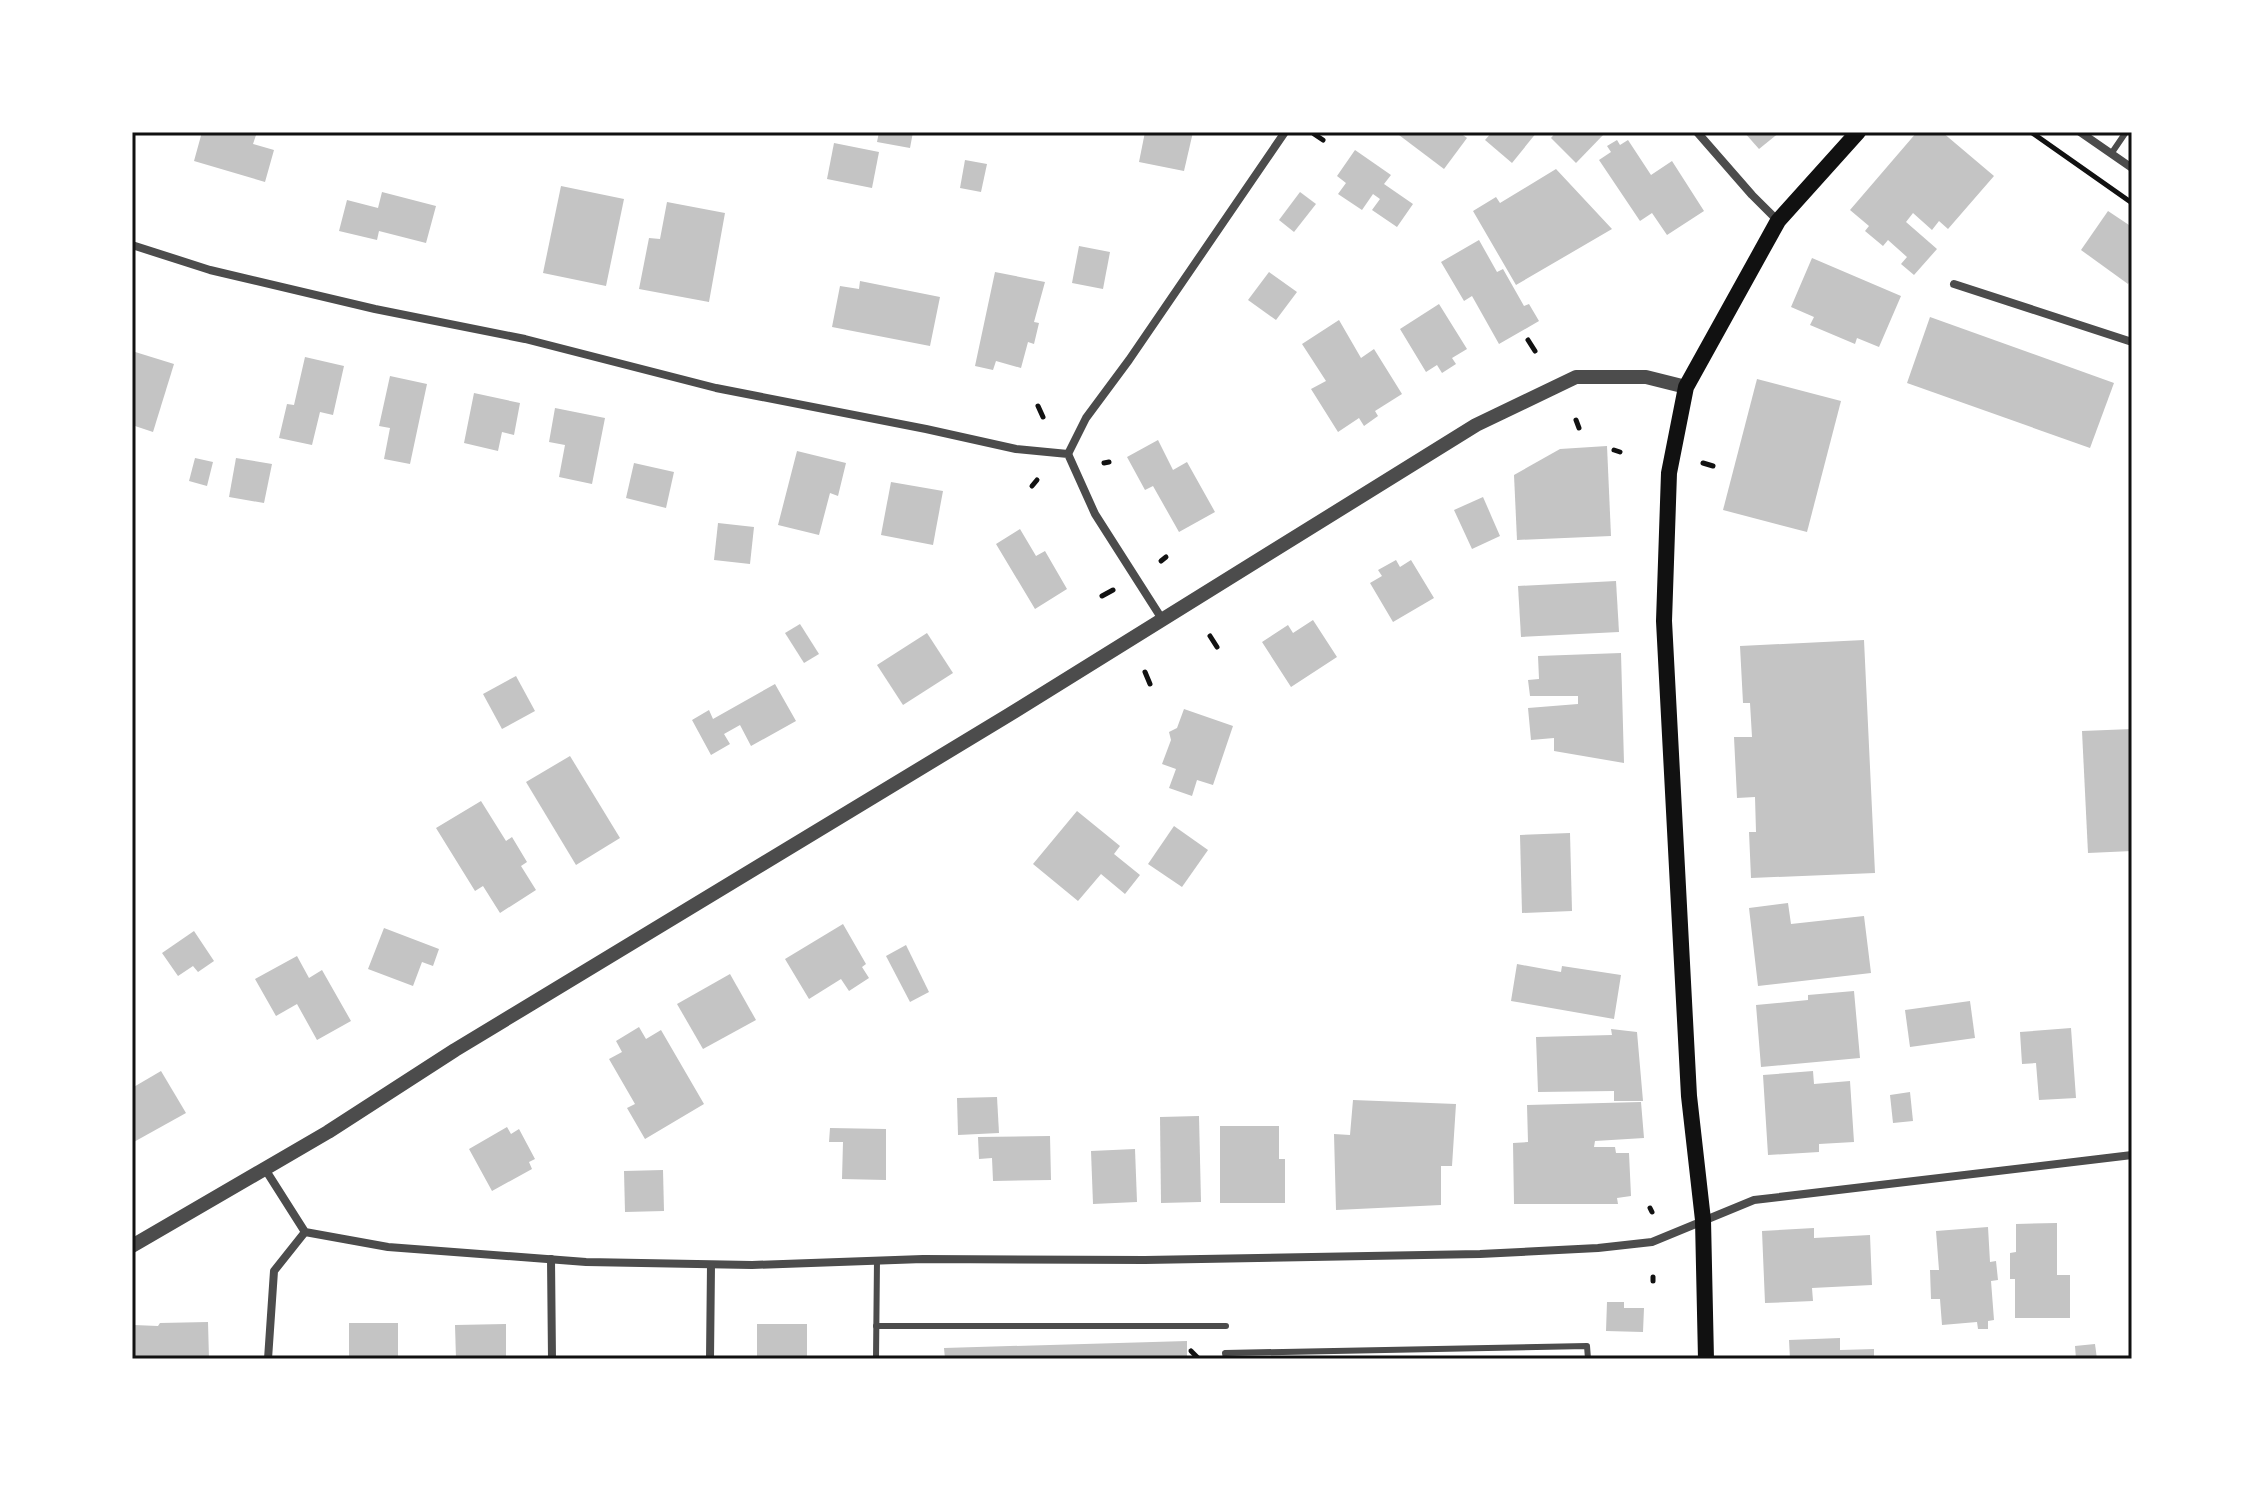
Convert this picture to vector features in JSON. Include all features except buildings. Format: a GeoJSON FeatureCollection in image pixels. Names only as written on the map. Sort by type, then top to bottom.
{"type":"FeatureCollection","features":[{"type":"Feature","properties":{"kind":"main road"},"geometry":{"type":"LineString","coordinates":[[1706,1359],[1703,1220],[1689,1096],[1664,621],[1669,473],[1686,387],[1778,221],[1858,132]]}},
{"type":"Feature","properties":{"kind":"street"},"geometry":{"type":"LineString","coordinates":[[1068,454],[1086,418],[1285,132]]}},
{"type":"Feature","properties":{"kind":"street"},"geometry":{"type":"LineString","coordinates":[[1697,132],[1778,221]]}},
{"type":"Feature","properties":{"kind":"street"},"geometry":{"type":"LineString","coordinates":[[2080,132],[2132,168]]}},
{"type":"Feature","properties":{"kind":"street"},"geometry":{"type":"LineString","coordinates":[[132,245],[210,270],[375,309],[525,339],[716,388],[1016,449],[1068,454]]}},
{"type":"Feature","properties":{"kind":"street"},"geometry":{"type":"LineString","coordinates":[[1954,284],[2132,342]]}},
{"type":"Feature","properties":{"kind":"street"},"geometry":{"type":"LineString","coordinates":[[132,1246],[265,1169],[1476,425],[1576,377],[1646,377],[1686,387]]}},
{"type":"Feature","properties":{"kind":"street"},"geometry":{"type":"LineString","coordinates":[[1068,454],[1095,514],[1162,619]]}},
{"type":"Feature","properties":{"kind":"street"},"geometry":{"type":"LineString","coordinates":[[265,1169],[305,1232],[388,1247],[551,1259],[711,1265],[877,1260],[1145,1260],[1598,1248],[1652,1242],[1754,1200],[2132,1155]]}},
{"type":"Feature","properties":{"kind":"street"},"geometry":{"type":"LineString","coordinates":[[268,1359],[274,1271],[305,1232]]}},
{"type":"Feature","properties":{"kind":"street"},"geometry":{"type":"LineString","coordinates":[[551,1259],[552,1359]]}},
{"type":"Feature","properties":{"kind":"street"},"geometry":{"type":"LineString","coordinates":[[710,1359],[711,1265]]}},
{"type":"Feature","properties":{"kind":"lane"},"geometry":{"type":"LineString","coordinates":[[2111,154],[2126,132]]}},
{"type":"Feature","properties":{"kind":"lane"},"geometry":{"type":"LineString","coordinates":[[876,1359],[877,1260]]}},
{"type":"Feature","properties":{"kind":"lane"},"geometry":{"type":"LineString","coordinates":[[876,1326],[1226,1326]]}},
{"type":"Feature","properties":{"kind":"lane"},"geometry":{"type":"LineString","coordinates":[[1226,1359],[1225,1353],[1587,1346],[1588,1359]]}},
{"type":"Feature","properties":{"kind":"path"},"geometry":{"type":"LineString","coordinates":[[2031,132],[2132,203]]}},
{"type":"Feature","properties":{"kind":"path"},"geometry":{"type":"LineString","coordinates":[[1314,134],[1323,140]]}},
{"type":"Feature","properties":{"kind":"path"},"geometry":{"type":"LineString","coordinates":[[1528,340],[1535,351]]}},
{"type":"Feature","properties":{"kind":"path"},"geometry":{"type":"LineString","coordinates":[[1038,406],[1043,417]]}},
{"type":"Feature","properties":{"kind":"path"},"geometry":{"type":"LineString","coordinates":[[1576,420],[1579,428]]}},
{"type":"Feature","properties":{"kind":"path"},"geometry":{"type":"LineString","coordinates":[[1703,463],[1713,466]]}},
{"type":"Feature","properties":{"kind":"path"},"geometry":{"type":"LineString","coordinates":[[1032,486],[1037,480]]}},
{"type":"Feature","properties":{"kind":"path"},"geometry":{"type":"LineString","coordinates":[[1102,596],[1113,590]]}},
{"type":"Feature","properties":{"kind":"path"},"geometry":{"type":"LineString","coordinates":[[1210,636],[1217,647]]}},
{"type":"Feature","properties":{"kind":"path"},"geometry":{"type":"LineString","coordinates":[[1145,672],[1150,684]]}},
{"type":"Feature","properties":{"kind":"path"},"geometry":{"type":"LineString","coordinates":[[1191,1351],[1199,1359]]}}]}
